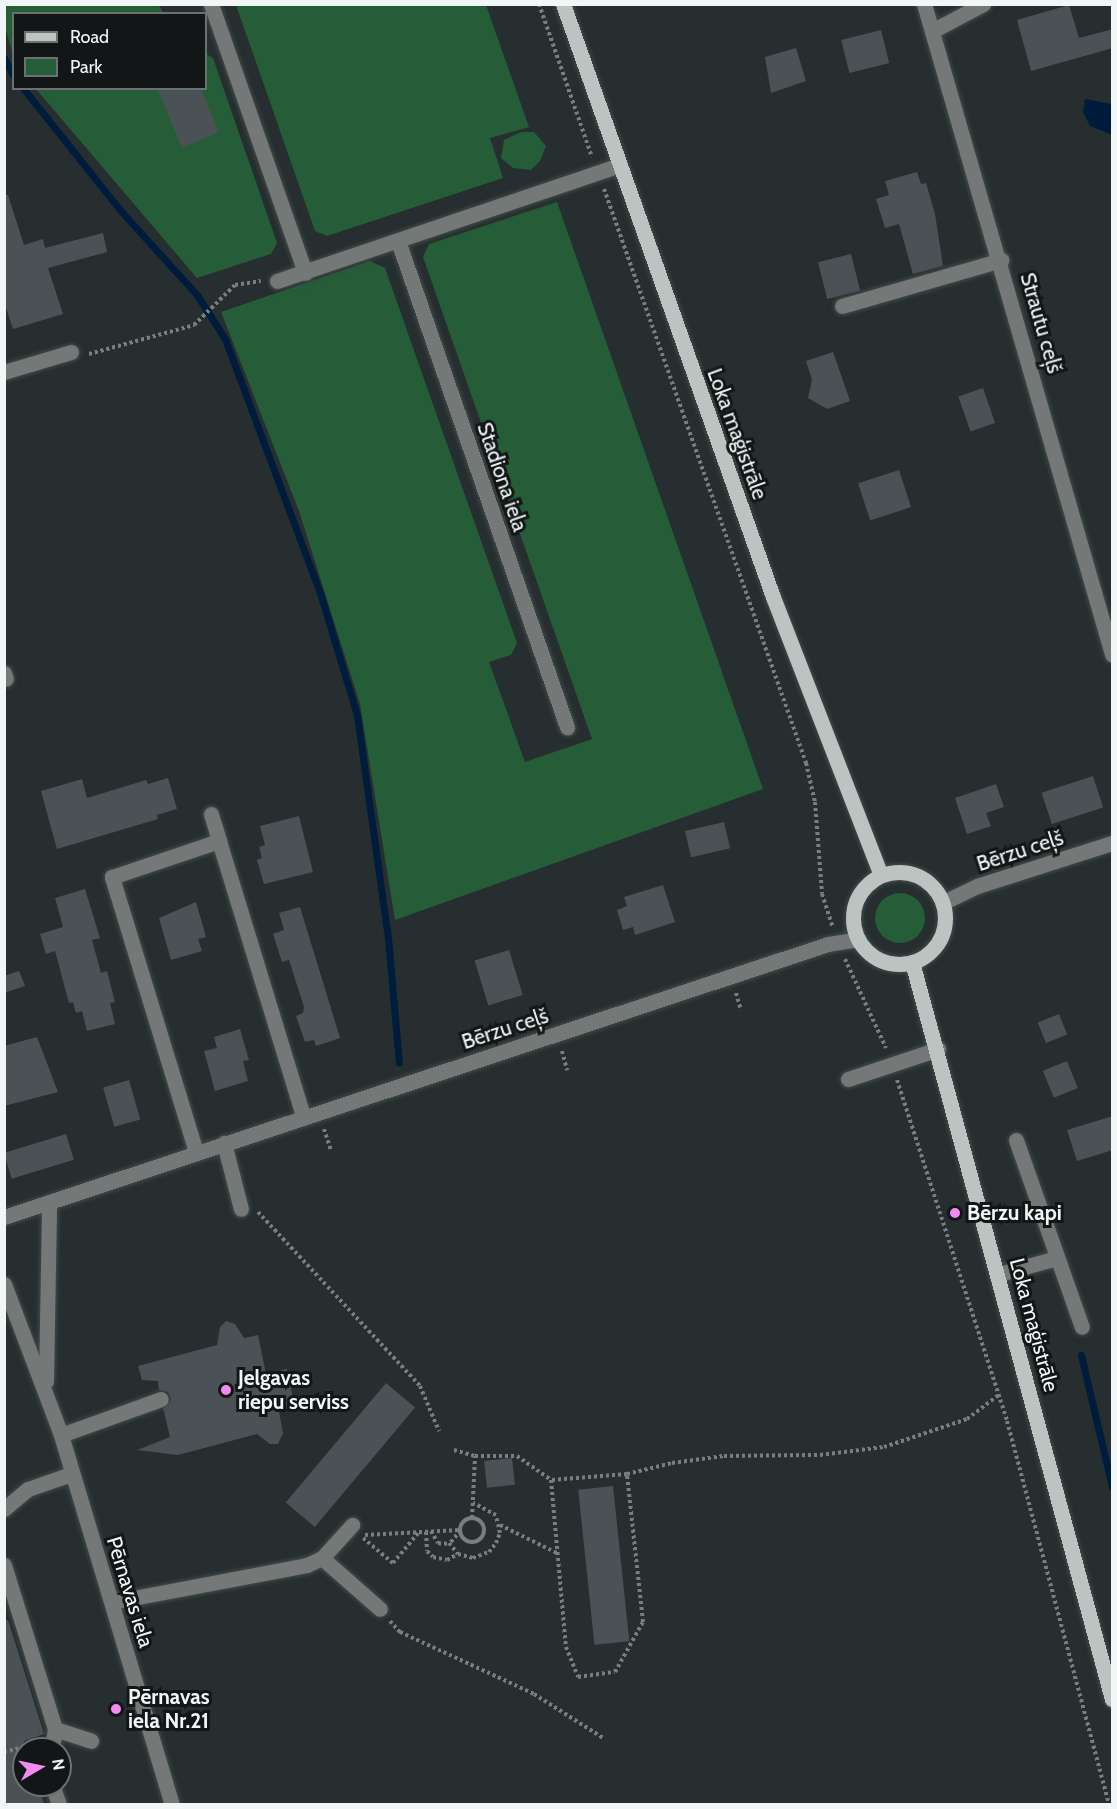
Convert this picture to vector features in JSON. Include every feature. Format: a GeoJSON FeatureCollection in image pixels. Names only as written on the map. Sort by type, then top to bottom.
{"type":"FeatureCollection","features":[{"type":"Feature","properties":{"kind":"main road","name":"Loka maģistrāle"},"geometry":{"type":"LineString","coordinates":[[563,4],[777,608],[880,875]]}},
{"type":"Feature","properties":{"kind":"main road"},"geometry":{"type":"LineString","coordinates":[[910,873],[935,890],[942,903],[945,918],[942,933],[930,951],[912,962],[881,960],[858,939],[853,917],[858,895],[880,875],[910,873]]}},
{"type":"Feature","properties":{"kind":"main road","name":"Loka maģistrāle"},"geometry":{"type":"LineString","coordinates":[[912,962],[938,1049],[1113,1699]]}},
{"type":"Feature","properties":{"kind":"street"},"geometry":{"type":"LineString","coordinates":[[211,4],[305,273]]}},
{"type":"Feature","properties":{"kind":"street","name":"Strautu ceļš"},"geometry":{"type":"LineString","coordinates":[[924,4],[1001,260],[1113,654]]}},
{"type":"Feature","properties":{"kind":"street"},"geometry":{"type":"LineString","coordinates":[[932,31],[983,4]]}},
{"type":"Feature","properties":{"kind":"street"},"geometry":{"type":"LineString","coordinates":[[277,281],[398,242],[620,165]]}},
{"type":"Feature","properties":{"kind":"street","name":"Stadiona iela"},"geometry":{"type":"LineString","coordinates":[[398,242],[567,727]]}},
{"type":"Feature","properties":{"kind":"street"},"geometry":{"type":"LineString","coordinates":[[842,306],[1001,260]]}},
{"type":"Feature","properties":{"kind":"street"},"geometry":{"type":"LineString","coordinates":[[4,372],[71,352]]}},
{"type":"Feature","properties":{"kind":"street"},"geometry":{"type":"LineString","coordinates":[[211,814],[303,1116]]}},
{"type":"Feature","properties":{"kind":"street"},"geometry":{"type":"LineString","coordinates":[[195,1152],[112,877],[219,841]]}},
{"type":"Feature","properties":{"kind":"street","name":"Bērzu ceļš"},"geometry":{"type":"LineString","coordinates":[[942,903],[977,886],[1113,843]]}},
{"type":"Feature","properties":{"kind":"street","name":"Bērzu ceļš"},"geometry":{"type":"LineString","coordinates":[[4,1217],[303,1116],[833,943],[858,939]]}},
{"type":"Feature","properties":{"kind":"street"},"geometry":{"type":"LineString","coordinates":[[848,1079],[938,1049]]}},
{"type":"Feature","properties":{"kind":"street"},"geometry":{"type":"LineString","coordinates":[[1016,1140],[1082,1327]]}},
{"type":"Feature","properties":{"kind":"street"},"geometry":{"type":"LineString","coordinates":[[224,1143],[241,1209]]}},
{"type":"Feature","properties":{"kind":"street"},"geometry":{"type":"LineString","coordinates":[[46,1392],[50,1202]]}},
{"type":"Feature","properties":{"kind":"street"},"geometry":{"type":"LineString","coordinates":[[999,1274],[1057,1258]]}},
{"type":"Feature","properties":{"kind":"street","name":"Pērnavas iela"},"geometry":{"type":"LineString","coordinates":[[4,1284],[61,1435],[172,1804]]}},
{"type":"Feature","properties":{"kind":"street"},"geometry":{"type":"LineString","coordinates":[[61,1435],[161,1399]]}},
{"type":"Feature","properties":{"kind":"street"},"geometry":{"type":"LineString","coordinates":[[4,1509],[28,1489],[71,1474]]}},
{"type":"Feature","properties":{"kind":"street"},"geometry":{"type":"LineString","coordinates":[[112,1602],[307,1565],[322,1558],[354,1529]]}},
{"type":"Feature","properties":{"kind":"street"},"geometry":{"type":"LineString","coordinates":[[322,1558],[380,1609]]}},
{"type":"Feature","properties":{"kind":"street"},"geometry":{"type":"LineString","coordinates":[[4,1565],[53,1737]]}},
{"type":"Feature","properties":{"kind":"street"},"geometry":{"type":"LineString","coordinates":[[72,1740],[91,1741]]}},
{"type":"Feature","properties":{"kind":"path"},"geometry":{"type":"LineString","coordinates":[[539,4],[806,764],[815,802],[822,894],[833,943],[879,1029],[999,1395],[1109,1804]]}},
{"type":"Feature","properties":{"kind":"path"},"geometry":{"type":"LineString","coordinates":[[71,352],[95,354],[194,325],[235,285],[277,281]]}},
{"type":"Feature","properties":{"kind":"path"},"geometry":{"type":"LineString","coordinates":[[236,1183],[259,1213],[420,1386],[439,1431]]}},
{"type":"Feature","properties":{"kind":"path"},"geometry":{"type":"LineString","coordinates":[[454,1450],[475,1456],[517,1456],[551,1480],[627,1474],[672,1462],[724,1456],[820,1455],[884,1447],[967,1419],[999,1395]]}},
{"type":"Feature","properties":{"kind":"path"},"geometry":{"type":"LineString","coordinates":[[472,1518],[475,1456]]}},
{"type":"Feature","properties":{"kind":"path"},"geometry":{"type":"LineString","coordinates":[[551,1480],[566,1647],[578,1677],[615,1672],[643,1622],[627,1474]]}},
{"type":"Feature","properties":{"kind":"path"},"geometry":{"type":"LineString","coordinates":[[473,1503],[491,1510],[499,1524],[557,1553]]}},
{"type":"Feature","properties":{"kind":"path"},"geometry":{"type":"LineString","coordinates":[[460,1530],[469,1542],[480,1539],[483,1524],[472,1518]]}},
{"type":"Feature","properties":{"kind":"path"},"geometry":{"type":"LineString","coordinates":[[429,1531],[438,1543],[448,1543],[460,1530],[462,1523],[472,1518]]}},
{"type":"Feature","properties":{"kind":"path"},"geometry":{"type":"LineString","coordinates":[[448,1543],[458,1554],[473,1558],[489,1552],[496,1542],[499,1524]]}},
{"type":"Feature","properties":{"kind":"path"},"geometry":{"type":"LineString","coordinates":[[354,1529],[419,1532],[460,1530]]}},
{"type":"Feature","properties":{"kind":"path"},"geometry":{"type":"LineString","coordinates":[[354,1529],[393,1563],[419,1532]]}},
{"type":"Feature","properties":{"kind":"path"},"geometry":{"type":"LineString","coordinates":[[429,1531],[427,1551],[433,1557],[447,1560],[458,1554]]}},
{"type":"Feature","properties":{"kind":"path"},"geometry":{"type":"LineString","coordinates":[[380,1609],[400,1632],[534,1694],[603,1738]]}},
{"type":"Feature","properties":{"kind":"green space"},"geometry":{"type":"Polygon","coordinates":[[[4,5],[159,5],[162,12],[12,12],[12,52],[5,27],[4,5]]]}},
{"type":"Feature","properties":{"kind":"green space"},"geometry":{"type":"Polygon","coordinates":[[[236,5],[486,5],[529,127],[490,138],[503,178],[327,236],[315,231],[236,5]]]}},
{"type":"Feature","properties":{"kind":"green space"},"geometry":{"type":"Polygon","coordinates":[[[207,55],[213,58],[277,243],[271,254],[197,278],[37,90],[207,90],[207,55]]]}},
{"type":"Feature","properties":{"kind":"green space"},"geometry":{"type":"Polygon","coordinates":[[[521,132],[534,132],[546,146],[540,161],[531,170],[513,168],[501,158],[504,140],[521,132]]]}},
{"type":"Feature","properties":{"kind":"green space"},"geometry":{"type":"Polygon","coordinates":[[[557,202],[763,789],[395,920],[360,704],[299,511],[221,312],[370,261],[385,268],[517,643],[511,655],[489,662],[525,762],[592,739],[423,257],[429,244],[557,202]]]}},
{"type":"Feature","properties":{"kind":"green space"},"geometry":{"type":"Polygon","coordinates":[[[895,893],[905,893],[918,900],[925,913],[925,923],[918,936],[905,943],[895,943],[886,939],[879,932],[875,923],[875,913],[879,904],[886,897],[895,893]]]}},
{"type":"Feature","properties":{"kind":"water"},"geometry":{"type":"Polygon","coordinates":[[[1085,99],[1112,104],[1112,135],[1090,126],[1083,112],[1085,99]]]}},
{"type":"Feature","properties":{"kind":"building"},"geometry":{"type":"Polygon","coordinates":[[[1069,5],[1079,38],[1113,29],[1113,48],[1031,71],[1017,20],[1069,5]]]}},
{"type":"Feature","properties":{"kind":"building"},"geometry":{"type":"Polygon","coordinates":[[[881,30],[889,63],[849,73],[841,40],[881,30]]]}},
{"type":"Feature","properties":{"kind":"building"},"geometry":{"type":"Polygon","coordinates":[[[796,48],[806,81],[771,93],[765,57],[796,48]]]}},
{"type":"Feature","properties":{"kind":"building"},"geometry":{"type":"Polygon","coordinates":[[[158,90],[202,90],[219,132],[182,148],[158,90]]]}},
{"type":"Feature","properties":{"kind":"building"},"geometry":{"type":"Polygon","coordinates":[[[917,172],[921,184],[926,183],[935,214],[943,266],[913,274],[899,224],[885,228],[876,199],[889,195],[885,181],[917,172]]]}},
{"type":"Feature","properties":{"kind":"building"},"geometry":{"type":"Polygon","coordinates":[[[4,195],[8,195],[24,245],[43,239],[45,248],[103,233],[107,252],[48,268],[63,314],[13,329],[4,302],[4,195]]]}},
{"type":"Feature","properties":{"kind":"building"},"geometry":{"type":"Polygon","coordinates":[[[851,254],[860,291],[827,299],[818,262],[851,254]]]}},
{"type":"Feature","properties":{"kind":"building"},"geometry":{"type":"Polygon","coordinates":[[[833,352],[850,401],[827,409],[808,398],[812,380],[806,361],[833,352]]]}},
{"type":"Feature","properties":{"kind":"building"},"geometry":{"type":"Polygon","coordinates":[[[983,388],[995,423],[970,431],[958,396],[983,388]]]}},
{"type":"Feature","properties":{"kind":"building"},"geometry":{"type":"Polygon","coordinates":[[[899,470],[911,507],[870,520],[858,483],[899,470]]]}},
{"type":"Feature","properties":{"kind":"building"},"geometry":{"type":"Polygon","coordinates":[[[1093,776],[1103,807],[1052,824],[1042,793],[1093,776]]]}},
{"type":"Feature","properties":{"kind":"building"},"geometry":{"type":"Polygon","coordinates":[[[168,778],[177,809],[157,815],[158,819],[57,849],[41,791],[82,779],[87,798],[146,780],[148,784],[168,778]]]}},
{"type":"Feature","properties":{"kind":"building"},"geometry":{"type":"Polygon","coordinates":[[[996,784],[1004,807],[986,813],[991,826],[967,834],[955,798],[996,784]]]}},
{"type":"Feature","properties":{"kind":"building"},"geometry":{"type":"Polygon","coordinates":[[[299,816],[313,872],[264,884],[257,860],[262,858],[259,847],[265,845],[260,826],[299,816]]]}},
{"type":"Feature","properties":{"kind":"building"},"geometry":{"type":"Polygon","coordinates":[[[724,822],[730,848],[691,857],[685,831],[724,822]]]}},
{"type":"Feature","properties":{"kind":"building"},"geometry":{"type":"Polygon","coordinates":[[[663,885],[675,922],[635,935],[633,927],[623,930],[617,910],[627,906],[624,897],[663,885]]]}},
{"type":"Feature","properties":{"kind":"building"},"geometry":{"type":"Polygon","coordinates":[[[85,889],[100,938],[92,940],[101,973],[107,971],[115,1002],[110,1003],[115,1024],[87,1031],[82,1011],[76,1013],[73,1002],[69,1003],[55,951],[46,954],[40,934],[63,927],[55,898],[85,889]]]}},
{"type":"Feature","properties":{"kind":"building"},"geometry":{"type":"Polygon","coordinates":[[[196,902],[206,937],[198,939],[202,951],[171,960],[159,918],[196,902]]]}},
{"type":"Feature","properties":{"kind":"building"},"geometry":{"type":"Polygon","coordinates":[[[300,907],[340,1038],[316,1046],[314,1040],[305,1042],[296,1016],[303,1013],[304,1007],[289,960],[282,962],[273,934],[284,930],[279,913],[300,907]]]}},
{"type":"Feature","properties":{"kind":"building"},"geometry":{"type":"Polygon","coordinates":[[[509,950],[523,995],[488,1005],[475,961],[509,950]]]}},
{"type":"Feature","properties":{"kind":"building"},"geometry":{"type":"Polygon","coordinates":[[[19,971],[25,986],[4,993],[4,976],[19,971]]]}},
{"type":"Feature","properties":{"kind":"building"},"geometry":{"type":"Polygon","coordinates":[[[1059,1014],[1067,1034],[1046,1043],[1038,1023],[1059,1014]]]}},
{"type":"Feature","properties":{"kind":"building"},"geometry":{"type":"Polygon","coordinates":[[[240,1029],[249,1060],[243,1061],[248,1081],[215,1091],[204,1051],[217,1048],[214,1037],[240,1029]]]}},
{"type":"Feature","properties":{"kind":"building"},"geometry":{"type":"Polygon","coordinates":[[[37,1037],[58,1092],[4,1106],[4,1046],[37,1037]]]}},
{"type":"Feature","properties":{"kind":"building"},"geometry":{"type":"Polygon","coordinates":[[[1067,1061],[1078,1088],[1054,1098],[1043,1071],[1067,1061]]]}},
{"type":"Feature","properties":{"kind":"building"},"geometry":{"type":"Polygon","coordinates":[[[129,1080],[140,1119],[114,1127],[103,1087],[129,1080]]]}},
{"type":"Feature","properties":{"kind":"building"},"geometry":{"type":"Polygon","coordinates":[[[1113,1116],[1113,1150],[1077,1161],[1067,1130],[1113,1116]]]}},
{"type":"Feature","properties":{"kind":"building"},"geometry":{"type":"Polygon","coordinates":[[[66,1134],[74,1160],[12,1179],[4,1153],[66,1134]]]}},
{"type":"Feature","properties":{"kind":"building","name":"Jelgavas riepu serviss"},"geometry":{"type":"Polygon","coordinates":[[[226,1321],[235,1324],[244,1338],[258,1335],[266,1374],[287,1369],[295,1407],[279,1411],[283,1433],[278,1444],[270,1444],[257,1434],[178,1455],[137,1450],[170,1437],[163,1408],[171,1400],[168,1392],[159,1390],[158,1381],[142,1380],[138,1366],[217,1345],[220,1327],[226,1321]]]}},
{"type":"Feature","properties":{"kind":"building"},"geometry":{"type":"Polygon","coordinates":[[[386,1383],[415,1407],[315,1527],[286,1503],[386,1383]]]}},
{"type":"Feature","properties":{"kind":"building"},"geometry":{"type":"Polygon","coordinates":[[[512,1458],[515,1485],[487,1488],[484,1461],[512,1458]]]}},
{"type":"Feature","properties":{"kind":"building"},"geometry":{"type":"Polygon","coordinates":[[[613,1486],[629,1641],[594,1645],[578,1490],[613,1486]]]}},
{"type":"Feature","properties":{"kind":"building"},"geometry":{"type":"Polygon","coordinates":[[[8,1620],[44,1734],[35,1737],[12,1737],[12,1797],[42,1797],[44,1804],[4,1804],[4,1621],[8,1620]]]}},
{"type":"Feature","properties":{"kind":"waterway"},"geometry":{"type":"LineString","coordinates":[[4,58],[12,73]]}},
{"type":"Feature","properties":{"kind":"waterway"},"geometry":{"type":"LineString","coordinates":[[25,90],[120,210],[197,295],[225,339],[321,596],[357,715],[388,938],[399,1063]]}},
{"type":"Feature","properties":{"kind":"waterway"},"geometry":{"type":"LineString","coordinates":[[1081,1355],[1112,1487]]}},
{"type":"Feature","properties":{"kind":"place","name":"Bērzu kapi"},"geometry":{"type":"Point","coordinates":[955,1213]}},
{"type":"Feature","properties":{"kind":"place","name":"Jelgavas riepu serviss"},"geometry":{"type":"Point","coordinates":[226,1390]}},
{"type":"Feature","properties":{"kind":"place","name":"Pērnavas iela Nr.21"},"geometry":{"type":"Point","coordinates":[116,1709]}}]}
